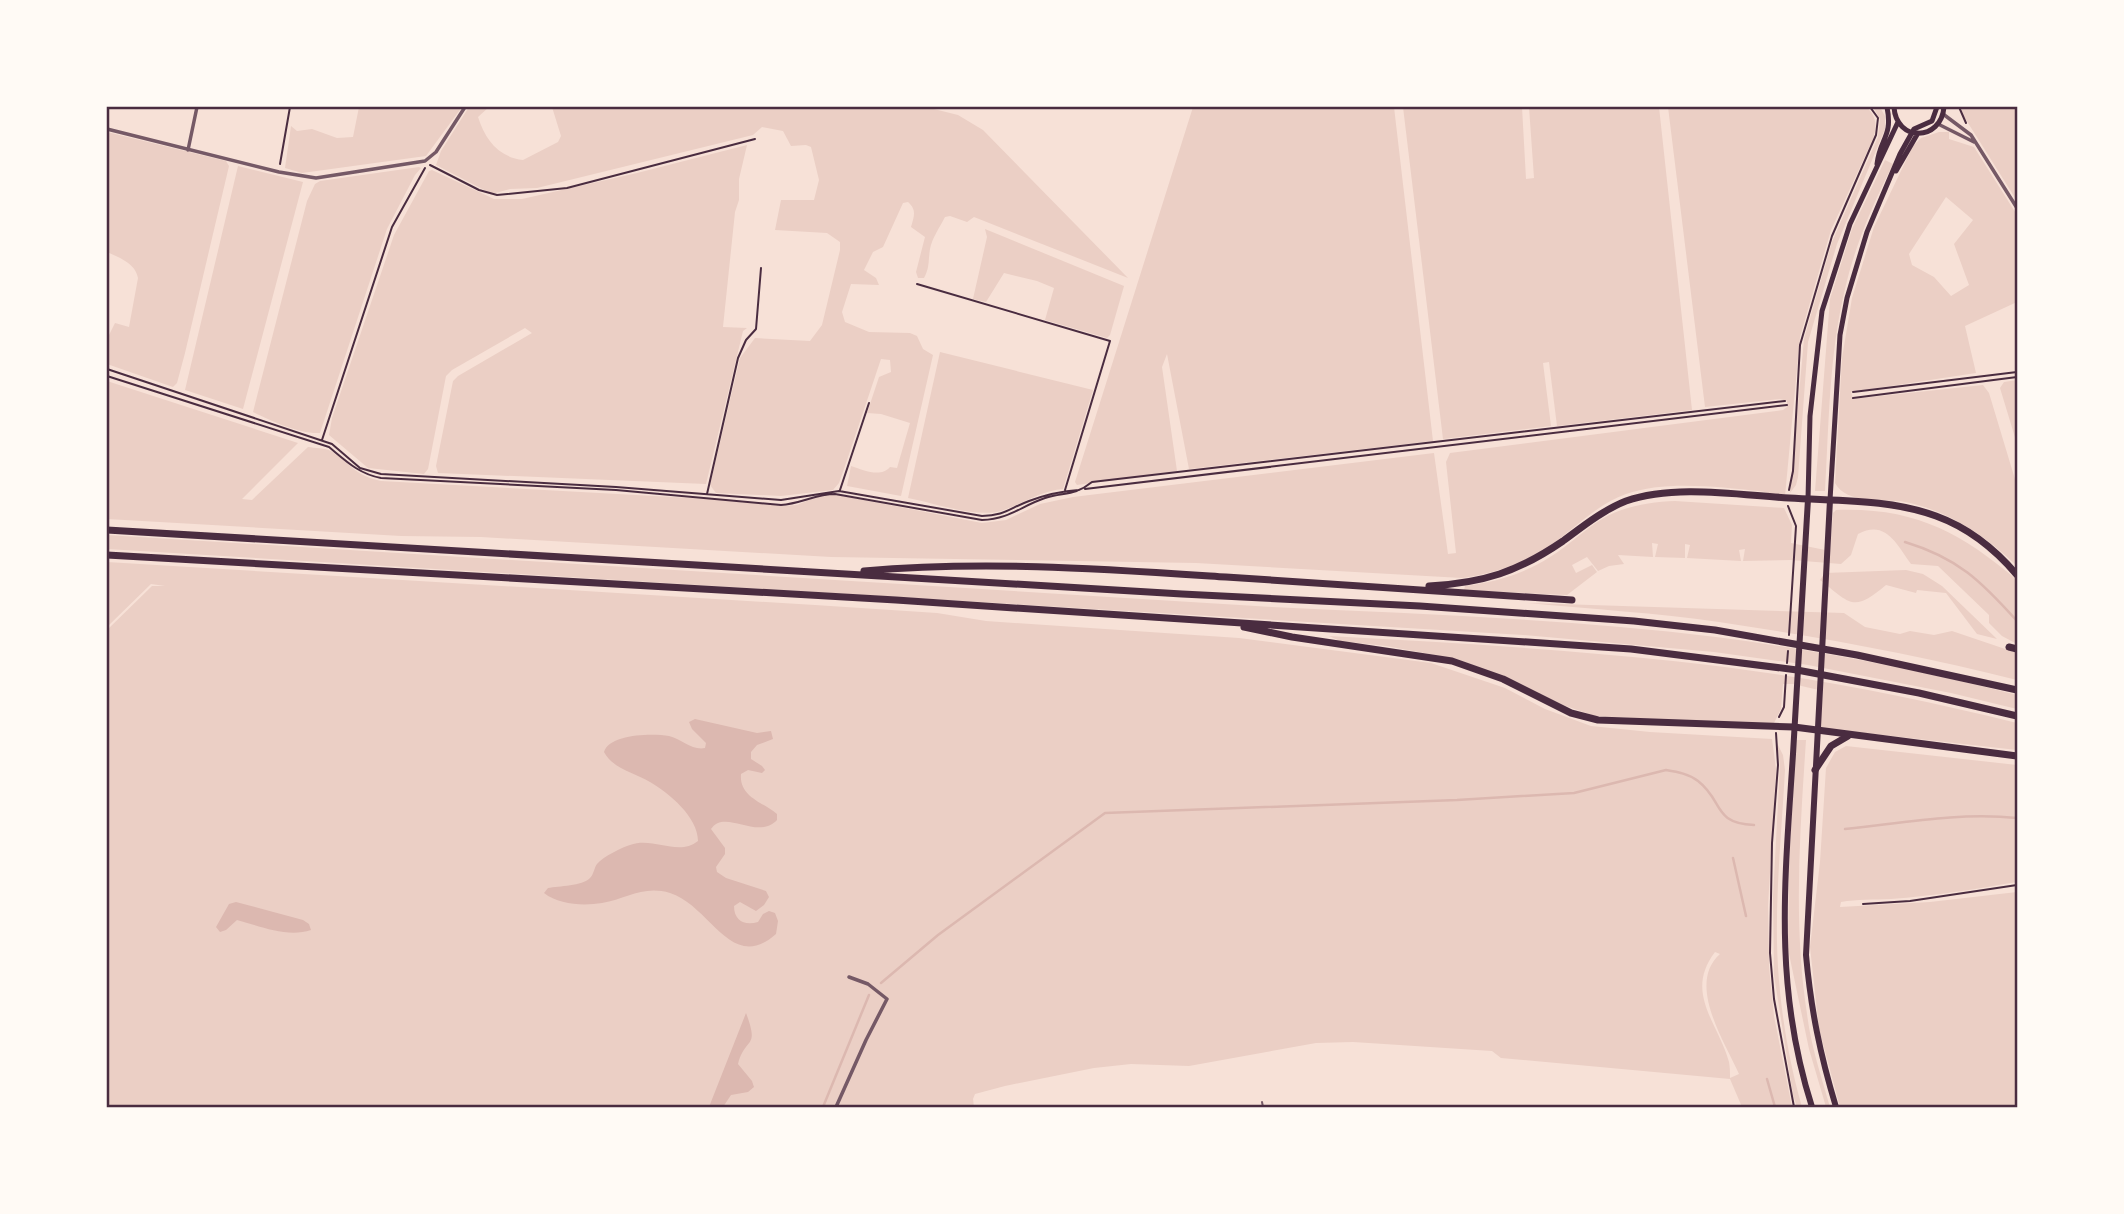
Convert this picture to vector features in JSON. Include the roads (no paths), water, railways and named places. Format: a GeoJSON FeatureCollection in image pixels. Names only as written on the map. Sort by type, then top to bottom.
{"type":"FeatureCollection","features":[{"type":"Feature","properties":{"kind":"highway"},"geometry":{"type":"LineString","coordinates":[[1391,588],[1470,582],[1517,569],[1618,504],[1647,495],[1681,493],[1897,506],[1946,520],[1991,548],[2017,575]]}},
{"type":"Feature","properties":{"kind":"highway"},"geometry":{"type":"LineString","coordinates":[[107,530],[1420,606],[1634,621],[1715,630],[1857,655],[2017,690]]}},
{"type":"Feature","properties":{"kind":"highway"},"geometry":{"type":"LineString","coordinates":[[107,555],[896,600],[1525,641],[1713,658],[1797,670],[1906,690],[2017,716]]}},
{"type":"Feature","properties":{"kind":"highway"},"geometry":{"type":"LineString","coordinates":[[839,573],[900,567],[1068,567],[1572,600]]}},
{"type":"Feature","properties":{"kind":"highway"},"geometry":{"type":"LineString","coordinates":[[1220,622],[1292,637],[1452,661],[1503,679],[1571,713],[1598,720],[1794,727],[2017,756]]}},
{"type":"Feature","properties":{"kind":"highway"},"geometry":{"type":"LineString","coordinates":[[1815,769],[1831,746],[1853,735]]}},
{"type":"Feature","properties":{"kind":"main road"},"geometry":{"type":"LineString","coordinates":[[1877,164],[1878,154],[1888,135],[1892,107]]}},
{"type":"Feature","properties":{"kind":"main road"},"geometry":{"type":"LineString","coordinates":[[1836,1107],[1820,1055],[1806,955],[1840,335],[1847,298],[1867,232],[1896,163],[1915,133],[1932,121],[1937,108],[1944,110],[1938,124],[1931,130],[1915,133],[1898,122],[1892,107]]}},
{"type":"Feature","properties":{"kind":"main road"},"geometry":{"type":"LineString","coordinates":[[1812,1107],[1792,1028],[1783,943],[1808,499],[1810,416],[1822,311],[1850,224],[1898,122]]}},
{"type":"Feature","properties":{"kind":"street"},"geometry":{"type":"LineString","coordinates":[[188,149],[197,107]]}},
{"type":"Feature","properties":{"kind":"street"},"geometry":{"type":"LineString","coordinates":[[107,129],[279,172],[316,178],[425,161],[436,152],[465,107]]}},
{"type":"Feature","properties":{"kind":"street"},"geometry":{"type":"LineString","coordinates":[[1944,110],[1965,128],[2017,208]]}},
{"type":"Feature","properties":{"kind":"street"},"geometry":{"type":"LineString","coordinates":[[1938,124],[1976,144]]}},
{"type":"Feature","properties":{"kind":"street"},"geometry":{"type":"LineString","coordinates":[[836,1107],[887,999],[868,984],[849,977]]}},
{"type":"Feature","properties":{"kind":"lane"},"geometry":{"type":"LineString","coordinates":[[1262,1102],[1263,1107]]}},
{"type":"Feature","properties":{"kind":"waterway"},"geometry":{"type":"LineString","coordinates":[[1905,542],[1940,555],[1967,572],[2017,621]]}},
{"type":"Feature","properties":{"kind":"waterway"},"geometry":{"type":"LineString","coordinates":[[881,983],[938,935],[1105,813],[1574,793],[1666,770],[1698,781],[1731,820],[1754,825]]}},
{"type":"Feature","properties":{"kind":"waterway"},"geometry":{"type":"LineString","coordinates":[[1845,829],[1952,817],[2017,818]]}},
{"type":"Feature","properties":{"kind":"waterway"},"geometry":{"type":"LineString","coordinates":[[1733,858],[1746,916]]}},
{"type":"Feature","properties":{"kind":"waterway"},"geometry":{"type":"LineString","coordinates":[[823,1107],[869,995]]}},
{"type":"Feature","properties":{"kind":"waterway"},"geometry":{"type":"LineString","coordinates":[[1767,1079],[1775,1107]]}}]}
